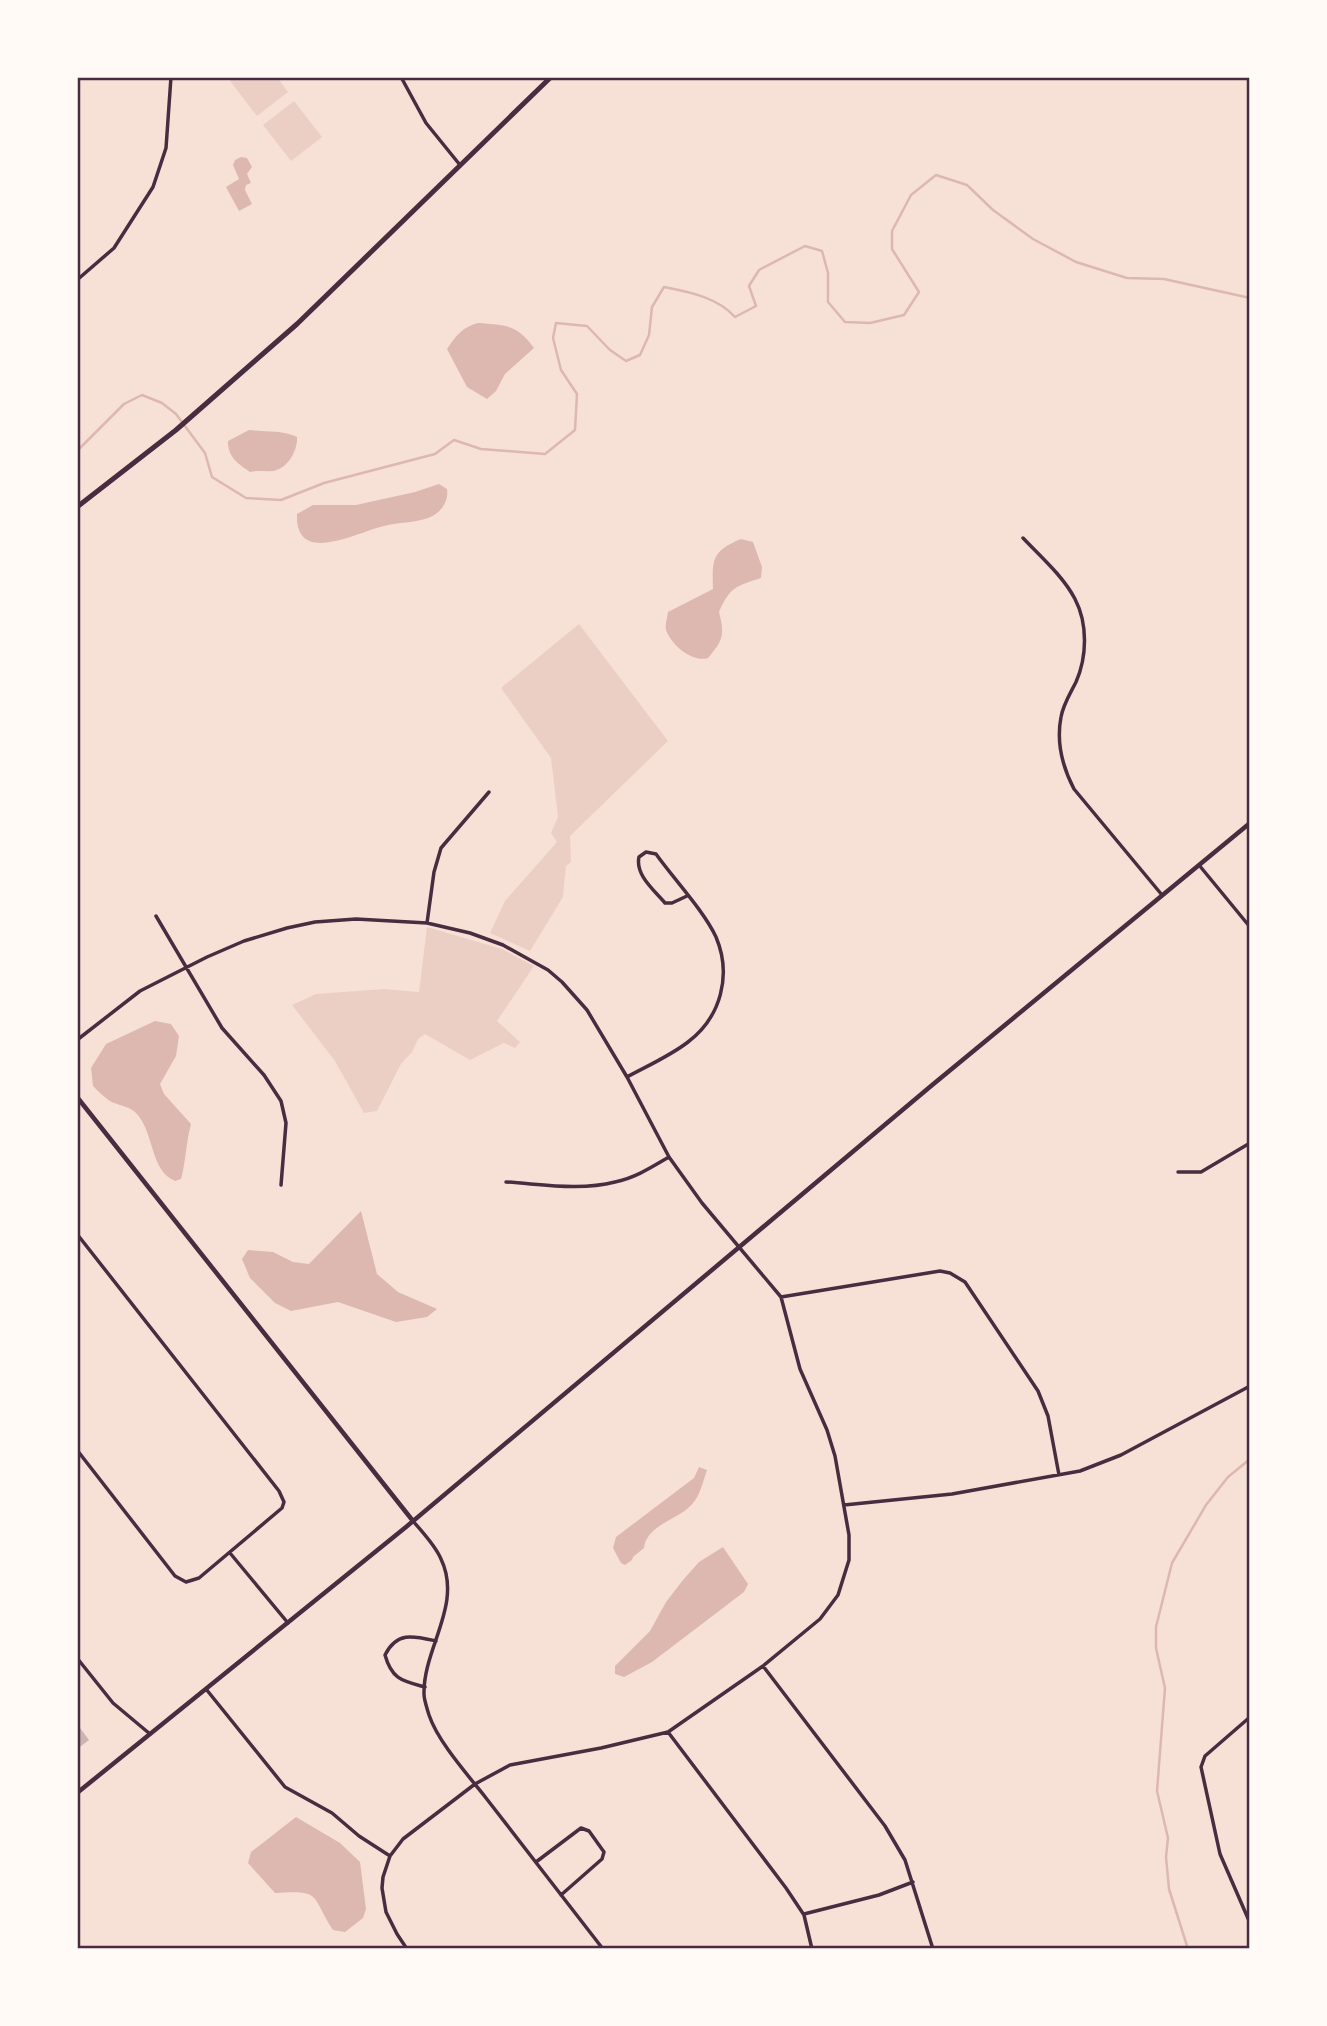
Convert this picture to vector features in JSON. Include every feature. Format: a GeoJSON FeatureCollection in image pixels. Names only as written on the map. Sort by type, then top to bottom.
{"type":"FeatureCollection","features":[{"type":"Feature","properties":{"kind":"main road"},"geometry":{"type":"LineString","coordinates":[[77,507],[176,430],[297,324],[551,77]]}},
{"type":"Feature","properties":{"kind":"street"},"geometry":{"type":"LineString","coordinates":[[77,280],[114,248],[153,187],[166,148],[171,77]]}},
{"type":"Feature","properties":{"kind":"street"},"geometry":{"type":"LineString","coordinates":[[401,77],[426,123],[460,165]]}},
{"type":"Feature","properties":{"kind":"street"},"geometry":{"type":"LineString","coordinates":[[1023,538],[1068,586],[1083,621],[1085,644],[1081,669],[1061,716],[1059,741],[1067,776],[1074,789],[1163,895]]}},
{"type":"Feature","properties":{"kind":"street"},"geometry":{"type":"LineString","coordinates":[[427,923],[434,872],[441,848],[489,792]]}},
{"type":"Feature","properties":{"kind":"street"},"geometry":{"type":"LineString","coordinates":[[77,1793],[413,1521],[931,1086],[1250,823]]}},
{"type":"Feature","properties":{"kind":"street"},"geometry":{"type":"LineString","coordinates":[[627,1077],[687,1043],[708,1024],[719,1002],[724,980],[723,956],[715,934],[687,896],[656,854],[646,852],[639,857],[637,865],[640,874],[665,903],[672,903],[687,896]]}},
{"type":"Feature","properties":{"kind":"street"},"geometry":{"type":"LineString","coordinates":[[1199,865],[1250,927]]}},
{"type":"Feature","properties":{"kind":"street"},"geometry":{"type":"LineString","coordinates":[[156,916],[222,1028],[264,1075],[281,1101],[286,1123],[281,1185]]}},
{"type":"Feature","properties":{"kind":"street"},"geometry":{"type":"LineString","coordinates":[[77,1040],[140,991],[185,967],[244,942],[315,922],[356,919],[427,923],[470,933],[503,945],[548,971],[562,982],[587,1010],[627,1077],[669,1157],[702,1203],[781,1297],[800,1369],[832,1442],[849,1535],[849,1560],[838,1595],[820,1619],[763,1666],[668,1732],[510,1765],[475,1784],[403,1839],[390,1856],[383,1877],[383,1901],[391,1923],[407,1949]]}},
{"type":"Feature","properties":{"kind":"street"},"geometry":{"type":"LineString","coordinates":[[77,1097],[435,1548],[445,1570],[448,1597],[425,1687],[424,1694],[430,1717],[439,1735],[475,1784],[603,1949]]}},
{"type":"Feature","properties":{"kind":"street"},"geometry":{"type":"LineString","coordinates":[[1178,1172],[1201,1172],[1250,1143]]}},
{"type":"Feature","properties":{"kind":"street"},"geometry":{"type":"LineString","coordinates":[[506,1182],[582,1186],[614,1183],[640,1174],[669,1157]]}},
{"type":"Feature","properties":{"kind":"street"},"geometry":{"type":"LineString","coordinates":[[77,1234],[279,1492],[284,1502],[278,1513],[230,1553],[199,1578],[186,1582],[175,1576],[77,1450]]}},
{"type":"Feature","properties":{"kind":"street"},"geometry":{"type":"LineString","coordinates":[[781,1297],[940,1271],[958,1277],[972,1292],[1038,1391],[1048,1416],[1059,1476]]}},
{"type":"Feature","properties":{"kind":"street"},"geometry":{"type":"LineString","coordinates":[[844,1505],[952,1493],[1059,1476],[1098,1465],[1250,1386]]}},
{"type":"Feature","properties":{"kind":"street"},"geometry":{"type":"LineString","coordinates":[[230,1553],[288,1623]]}},
{"type":"Feature","properties":{"kind":"street"},"geometry":{"type":"LineString","coordinates":[[425,1687],[401,1681],[388,1668],[385,1655],[390,1644],[402,1637],[414,1636],[436,1641]]}},
{"type":"Feature","properties":{"kind":"street"},"geometry":{"type":"LineString","coordinates":[[77,1658],[113,1703],[150,1734]]}},
{"type":"Feature","properties":{"kind":"street"},"geometry":{"type":"LineString","coordinates":[[763,1666],[885,1826],[905,1860],[933,1949]]}},
{"type":"Feature","properties":{"kind":"street"},"geometry":{"type":"LineString","coordinates":[[206,1689],[285,1787],[332,1813],[359,1836],[390,1856]]}},
{"type":"Feature","properties":{"kind":"street"},"geometry":{"type":"LineString","coordinates":[[1250,1717],[1205,1756],[1201,1767],[1220,1854],[1250,1923]]}},
{"type":"Feature","properties":{"kind":"street"},"geometry":{"type":"LineString","coordinates":[[668,1732],[804,1915],[812,1949]]}},
{"type":"Feature","properties":{"kind":"street"},"geometry":{"type":"LineString","coordinates":[[536,1862],[581,1828],[589,1831],[604,1852],[602,1859],[561,1895]]}},
{"type":"Feature","properties":{"kind":"street"},"geometry":{"type":"LineString","coordinates":[[804,1915],[879,1895],[913,1882]]}},
{"type":"Feature","properties":{"kind":"shaded area"},"geometry":{"type":"Polygon","coordinates":[[[235,77],[277,77],[288,92],[257,116],[230,81],[235,77]]]}},
{"type":"Feature","properties":{"kind":"shaded area"},"geometry":{"type":"Polygon","coordinates":[[[294,101],[322,137],[291,161],[263,125],[294,101]]]}},
{"type":"Feature","properties":{"kind":"shaded area"},"geometry":{"type":"Polygon","coordinates":[[[247,158],[252,167],[247,174],[251,183],[246,185],[245,190],[252,204],[239,211],[226,187],[239,179],[233,165],[235,160],[247,158]]]}},
{"type":"Feature","properties":{"kind":"shaded area"},"geometry":{"type":"Polygon","coordinates":[[[478,323],[510,327],[522,334],[534,348],[505,374],[496,391],[487,399],[467,387],[447,349],[464,330],[478,323]]]}},
{"type":"Feature","properties":{"kind":"shaded area"},"geometry":{"type":"Polygon","coordinates":[[[249,430],[280,432],[297,437],[291,458],[283,467],[273,471],[250,472],[241,466],[234,459],[228,441],[249,430]]]}},
{"type":"Feature","properties":{"kind":"shaded area"},"geometry":{"type":"Polygon","coordinates":[[[439,484],[447,489],[447,498],[440,510],[428,518],[384,526],[330,542],[317,543],[306,539],[299,530],[297,514],[313,505],[356,505],[439,484]]]}},
{"type":"Feature","properties":{"kind":"shaded area"},"geometry":{"type":"Polygon","coordinates":[[[741,539],[753,542],[762,567],[761,578],[731,592],[719,612],[722,626],[717,646],[708,658],[696,658],[678,647],[669,636],[666,628],[668,612],[713,589],[716,557],[724,548],[741,539]]]}},
{"type":"Feature","properties":{"kind":"shaded area"},"geometry":{"type":"Polygon","coordinates":[[[579,624],[668,741],[570,836],[571,862],[566,866],[563,897],[530,951],[490,933],[505,901],[557,842],[551,833],[558,817],[551,758],[501,688],[579,624]]]}},
{"type":"Feature","properties":{"kind":"shaded area"},"geometry":{"type":"Polygon","coordinates":[[[427,927],[502,949],[534,966],[497,1021],[520,1042],[515,1048],[504,1043],[470,1060],[425,1034],[418,1039],[412,1052],[401,1064],[377,1111],[364,1113],[335,1061],[292,1005],[316,994],[384,989],[419,992],[427,927]]]}},
{"type":"Feature","properties":{"kind":"shaded area"},"geometry":{"type":"Polygon","coordinates":[[[155,1021],[171,1024],[179,1036],[176,1056],[160,1084],[164,1094],[191,1124],[181,1179],[175,1181],[161,1168],[146,1129],[135,1112],[110,1101],[93,1086],[91,1068],[106,1044],[155,1021]]]}},
{"type":"Feature","properties":{"kind":"shaded area"},"geometry":{"type":"Polygon","coordinates":[[[361,1211],[377,1274],[398,1292],[437,1309],[427,1317],[396,1322],[338,1302],[291,1311],[275,1303],[250,1278],[242,1259],[248,1250],[273,1252],[293,1262],[309,1264],[361,1211]]]}},
{"type":"Feature","properties":{"kind":"shaded area"},"geometry":{"type":"Polygon","coordinates":[[[699,1467],[707,1470],[695,1501],[682,1513],[655,1529],[644,1548],[632,1560],[625,1565],[621,1563],[613,1548],[616,1537],[694,1478],[699,1467]]]}},
{"type":"Feature","properties":{"kind":"shaded area"},"geometry":{"type":"Polygon","coordinates":[[[723,1547],[748,1584],[744,1592],[652,1662],[624,1677],[615,1674],[615,1666],[650,1631],[666,1602],[683,1580],[699,1562],[723,1547]]]}},
{"type":"Feature","properties":{"kind":"shaded area"},"geometry":{"type":"Polygon","coordinates":[[[296,1817],[340,1843],[360,1862],[366,1909],[363,1918],[345,1932],[333,1930],[313,1897],[301,1893],[275,1893],[248,1863],[251,1852],[296,1817]]]}},
{"type":"Feature","properties":{"kind":"building"},"geometry":{"type":"Polygon","coordinates":[[[77,1724],[89,1740],[77,1749],[77,1724]]]}},
{"type":"Feature","properties":{"kind":"waterway"},"geometry":{"type":"LineString","coordinates":[[77,451],[124,404],[142,395],[162,403],[176,414],[205,453],[212,477],[246,498],[281,500],[324,483],[435,454],[454,440],[481,449],[545,454],[575,430],[577,394],[561,370],[553,338],[556,323],[587,326],[610,350],[626,361],[640,355],[649,335],[652,307],[664,287],[711,300],[735,317],[756,306],[749,286],[759,270],[805,246],[822,251],[828,273],[828,302],[845,322],[870,323],[904,315],[919,292],[892,249],[892,231],[911,195],[936,175],[967,185],[993,210],[1033,239],[1076,262],[1127,278],[1164,279],[1250,298]]}},
{"type":"Feature","properties":{"kind":"waterway"},"geometry":{"type":"LineString","coordinates":[[1188,1949],[1169,1889],[1166,1857],[1168,1838],[1157,1791],[1165,1688],[1156,1648],[1156,1627],[1172,1563],[1206,1505],[1228,1477],[1250,1459]]}}]}
